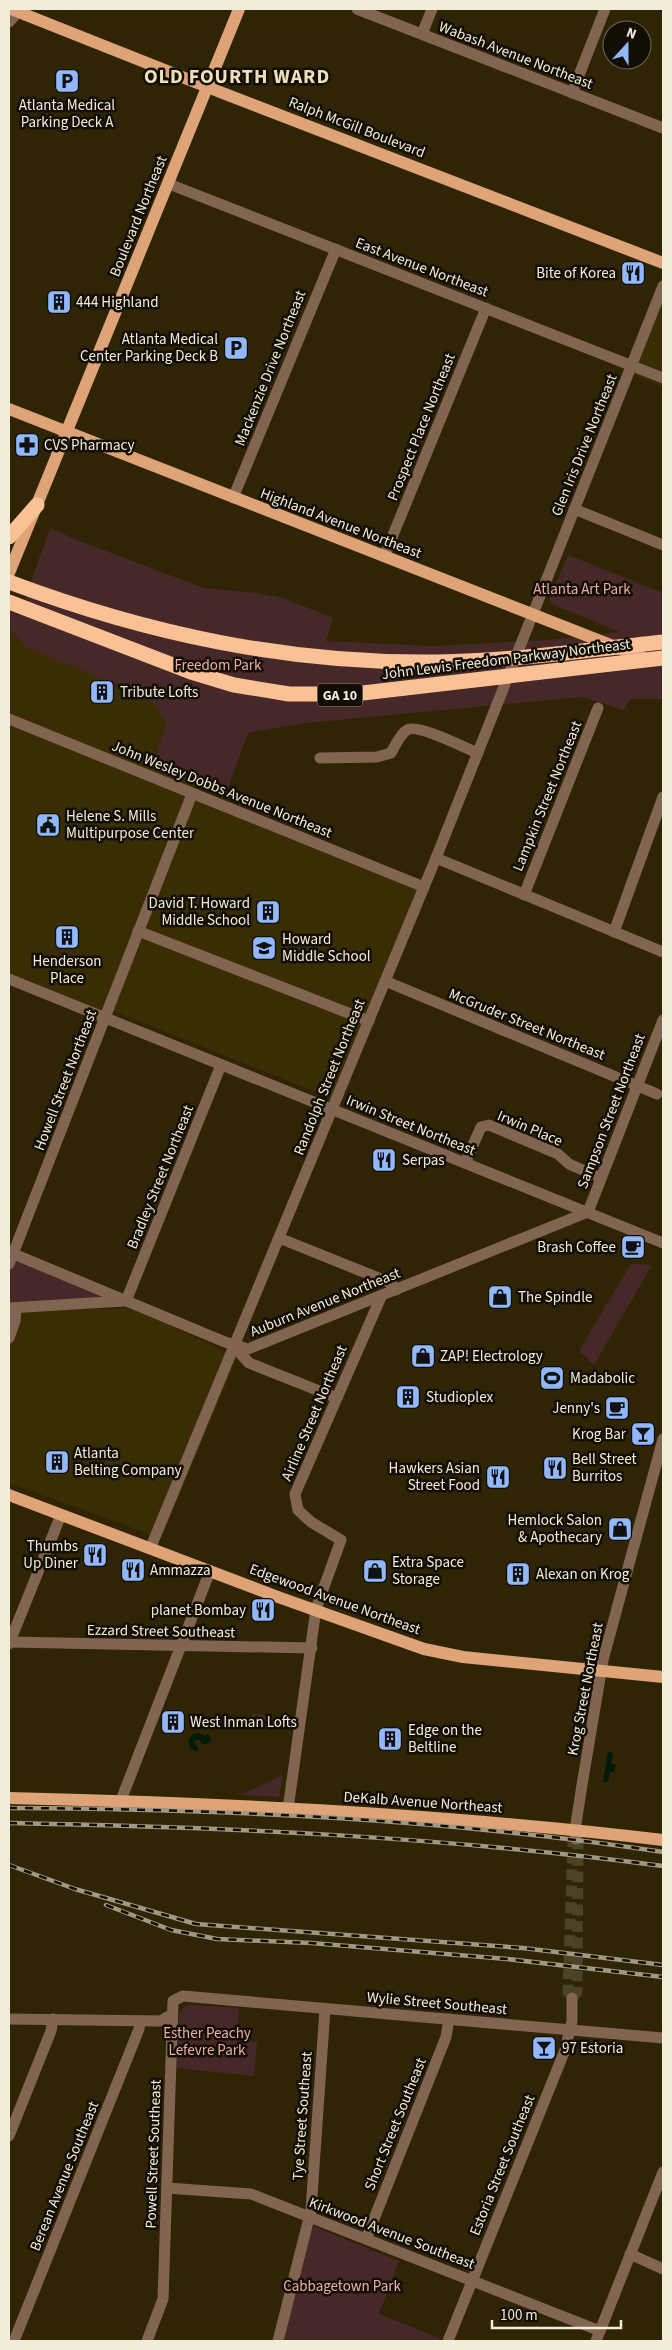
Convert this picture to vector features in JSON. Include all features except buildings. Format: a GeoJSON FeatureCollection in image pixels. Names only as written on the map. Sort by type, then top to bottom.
{"type":"FeatureCollection","features":[{"type":"Feature","properties":{"kind":"highway"},"geometry":{"type":"LineString","coordinates":[[9,537],[37,505]]}},
{"type":"Feature","properties":{"kind":"highway","name":"John Lewis Freedom Parkway Northeast"},"geometry":{"type":"LineString","coordinates":[[9,582],[93,612],[170,633],[270,651],[334,658],[407,662],[488,660],[663,642]]}},
{"type":"Feature","properties":{"kind":"highway","name":"John Lewis Freedom Parkway Northeast"},"geometry":{"type":"LineString","coordinates":[[9,602],[191,672],[234,685],[289,694],[354,694],[663,658]]}},
{"type":"Feature","properties":{"kind":"main road","name":"Boulevard Northeast"},"geometry":{"type":"LineString","coordinates":[[9,573],[239,9]]}},
{"type":"Feature","properties":{"kind":"main road","name":"Ralph McGill Boulevard"},"geometry":{"type":"LineString","coordinates":[[17,10],[208,87],[663,263]]}},
{"type":"Feature","properties":{"kind":"main road","name":"Highland Avenue Northeast"},"geometry":{"type":"LineString","coordinates":[[9,409],[532,616],[663,665]]}},
{"type":"Feature","properties":{"kind":"main road","name":"Edgewood Avenue Northeast"},"geometry":{"type":"LineString","coordinates":[[9,1495],[278,1597],[424,1649],[463,1657],[663,1677]]}},
{"type":"Feature","properties":{"kind":"main road","name":"DeKalb Avenue Northeast"},"geometry":{"type":"LineString","coordinates":[[9,1798],[121,1800],[288,1809],[663,1840]]}},
{"type":"Feature","properties":{"kind":"street","name":"Wabash Avenue Northeast"},"geometry":{"type":"LineString","coordinates":[[357,9],[663,128]]}},
{"type":"Feature","properties":{"kind":"street"},"geometry":{"type":"LineString","coordinates":[[422,34],[432,9]]}},
{"type":"Feature","properties":{"kind":"street"},"geometry":{"type":"LineString","coordinates":[[572,93],[605,9]]}},
{"type":"Feature","properties":{"kind":"street"},"geometry":{"type":"LineString","coordinates":[[9,22],[17,10]]}},
{"type":"Feature","properties":{"kind":"street","name":"East Avenue Northeast"},"geometry":{"type":"LineString","coordinates":[[169,184],[663,378]]}},
{"type":"Feature","properties":{"kind":"street","name":"Mackenzie Drive Northeast"},"geometry":{"type":"LineString","coordinates":[[233,498],[336,249]]}},
{"type":"Feature","properties":{"kind":"street","name":"Glen Iris Drive Northeast"},"geometry":{"type":"LineString","coordinates":[[532,616],[663,286]]}},
{"type":"Feature","properties":{"kind":"street","name":"Prospect Place Northeast"},"geometry":{"type":"LineString","coordinates":[[384,557],[486,308]]}},
{"type":"Feature","properties":{"kind":"street"},"geometry":{"type":"LineString","coordinates":[[574,509],[663,545]]}},
{"type":"Feature","properties":{"kind":"street","name":"Randolph Street Northeast"},"geometry":{"type":"LineString","coordinates":[[150,1549],[436,858],[532,616]]}},
{"type":"Feature","properties":{"kind":"street","name":"Lampkin Street Northeast"},"geometry":{"type":"LineString","coordinates":[[524,895],[598,708]]}},
{"type":"Feature","properties":{"kind":"street","name":"John Wesley Dobbs Avenue Northeast"},"geometry":{"type":"LineString","coordinates":[[9,719],[424,887]]}},
{"type":"Feature","properties":{"kind":"street"},"geometry":{"type":"LineString","coordinates":[[320,758],[378,757],[391,753],[406,730],[413,728],[478,753]]}},
{"type":"Feature","properties":{"kind":"street","name":"Howell Street Northeast"},"geometry":{"type":"LineString","coordinates":[[10,1256],[192,794]]}},
{"type":"Feature","properties":{"kind":"street"},"geometry":{"type":"LineString","coordinates":[[614,932],[663,797]]}},
{"type":"Feature","properties":{"kind":"street"},"geometry":{"type":"LineString","coordinates":[[436,858],[663,952]]}},
{"type":"Feature","properties":{"kind":"street"},"geometry":{"type":"LineString","coordinates":[[138,931],[369,1021]]}},
{"type":"Feature","properties":{"kind":"street","name":"Irwin Street Northeast"},"geometry":{"type":"LineString","coordinates":[[9,979],[663,1243]]}},
{"type":"Feature","properties":{"kind":"street","name":"McGruder Street Northeast"},"geometry":{"type":"LineString","coordinates":[[385,982],[657,1094]]}},
{"type":"Feature","properties":{"kind":"street","name":"Sampson Street Northeast"},"geometry":{"type":"LineString","coordinates":[[588,1212],[663,1020]]}},
{"type":"Feature","properties":{"kind":"street","name":"Bradley Street Northeast"},"geometry":{"type":"LineString","coordinates":[[126,1301],[221,1065]]}},
{"type":"Feature","properties":{"kind":"street","name":"Irwin Place"},"geometry":{"type":"LineString","coordinates":[[466,1163],[481,1127],[489,1126],[558,1154],[569,1164],[601,1178]]}},
{"type":"Feature","properties":{"kind":"street","name":"Auburn Avenue Northeast"},"geometry":{"type":"LineString","coordinates":[[13,1308],[126,1301],[234,1346],[248,1349],[588,1212]]}},
{"type":"Feature","properties":{"kind":"street"},"geometry":{"type":"LineString","coordinates":[[279,1238],[391,1283],[396,1290]]}},
{"type":"Feature","properties":{"kind":"street"},"geometry":{"type":"LineString","coordinates":[[10,1256],[126,1301]]}},
{"type":"Feature","properties":{"kind":"street","name":"Airline Street Northeast"},"geometry":{"type":"LineString","coordinates":[[312,1648],[316,1609],[341,1540],[312,1522],[298,1510],[295,1494],[381,1296]]}},
{"type":"Feature","properties":{"kind":"street"},"geometry":{"type":"LineString","coordinates":[[9,1338],[15,1321],[13,1308]]}},
{"type":"Feature","properties":{"kind":"street"},"geometry":{"type":"LineString","coordinates":[[234,1346],[249,1363],[336,1398]]}},
{"type":"Feature","properties":{"kind":"street","name":"Krog Street Northeast"},"geometry":{"type":"LineString","coordinates":[[575,1834],[602,1671],[663,1439]]}},
{"type":"Feature","properties":{"kind":"street"},"geometry":{"type":"LineString","coordinates":[[9,1643],[61,1515]]}},
{"type":"Feature","properties":{"kind":"street"},"geometry":{"type":"LineString","coordinates":[[121,1800],[210,1571]]}},
{"type":"Feature","properties":{"kind":"street","name":"Ezzard Street Southeast"},"geometry":{"type":"LineString","coordinates":[[9,1643],[312,1648]]}},
{"type":"Feature","properties":{"kind":"street"},"geometry":{"type":"LineString","coordinates":[[288,1809],[312,1648]]}},
{"type":"Feature","properties":{"kind":"street","name":"Wylie Street Southeast"},"geometry":{"type":"LineString","coordinates":[[171,2015],[173,2001],[182,1996],[663,2038]]}},
{"type":"Feature","properties":{"kind":"street","name":"Estoria Street Southeast"},"geometry":{"type":"LineString","coordinates":[[448,2341],[565,2050],[570,2030],[572,1998]]}},
{"type":"Feature","properties":{"kind":"street","name":"Tye Street Southeast"},"geometry":{"type":"LineString","coordinates":[[278,2341],[309,2216],[325,2008]]}},
{"type":"Feature","properties":{"kind":"street"},"geometry":{"type":"LineString","coordinates":[[13,2019],[160,2021],[171,2015]]}},
{"type":"Feature","properties":{"kind":"street","name":"Powell Street Southeast"},"geometry":{"type":"LineString","coordinates":[[147,2341],[163,2299],[171,2015]]}},
{"type":"Feature","properties":{"kind":"street"},"geometry":{"type":"LineString","coordinates":[[9,2136],[51,2031],[52,2019]]}},
{"type":"Feature","properties":{"kind":"street","name":"Short Street Southeast"},"geometry":{"type":"LineString","coordinates":[[366,2239],[446,2037],[450,2020]]}},
{"type":"Feature","properties":{"kind":"street","name":"Berean Avenue Southeast"},"geometry":{"type":"LineString","coordinates":[[14,2334],[139,2029],[140,2021]]}},
{"type":"Feature","properties":{"kind":"street"},"geometry":{"type":"LineString","coordinates":[[597,2338],[663,2172]]}},
{"type":"Feature","properties":{"kind":"street","name":"Kirkwood Avenue Southeast"},"geometry":{"type":"LineString","coordinates":[[167,2188],[251,2194],[472,2281],[597,2338]]}},
{"type":"Feature","properties":{"kind":"street"},"geometry":{"type":"LineString","coordinates":[[630,2254],[663,2268]]}},
{"type":"Feature","properties":{"kind":"shaded area"},"geometry":{"type":"Polygon","coordinates":[[[663,275],[663,387],[624,371],[663,275]]]}},
{"type":"Feature","properties":{"kind":"shaded area"},"geometry":{"type":"Polygon","coordinates":[[[9,619],[229,698],[191,797],[422,888],[336,1100],[108,1009],[101,1022],[9,982],[9,619]]]}},
{"type":"Feature","properties":{"kind":"shaded area"},"geometry":{"type":"Polygon","coordinates":[[[136,1308],[237,1358],[161,1538],[9,1483],[9,1311],[136,1308]]]}},
{"type":"Feature","properties":{"kind":"shaded area"},"geometry":{"type":"Polygon","coordinates":[[[199,1733],[205,1736],[208,1734],[212,1741],[203,1745],[200,1740],[196,1740],[194,1743],[198,1748],[197,1752],[190,1748],[188,1740],[193,1734],[199,1733]]]}},
{"type":"Feature","properties":{"kind":"shaded area"},"geometry":{"type":"Polygon","coordinates":[[[608,1752],[613,1753],[611,1764],[616,1764],[614,1772],[610,1772],[608,1782],[603,1782],[608,1752]]]}},
{"type":"Feature","properties":{"kind":"green space","name":"Freedom Park"},"geometry":{"type":"Polygon","coordinates":[[[50,528],[204,588],[257,593],[283,598],[333,618],[326,641],[433,646],[548,640],[620,632],[551,604],[549,600],[568,555],[663,593],[663,699],[630,699],[624,710],[582,697],[306,723],[248,733],[225,796],[153,767],[166,722],[149,697],[27,648],[9,628],[9,611],[19,615],[50,528]]]}},
{"type":"Feature","properties":{"kind":"green space"},"geometry":{"type":"Polygon","coordinates":[[[9,1250],[124,1298],[14,1307],[9,1321],[9,1250]]]}},
{"type":"Feature","properties":{"kind":"green space"},"geometry":{"type":"Polygon","coordinates":[[[631,1264],[652,1265],[594,1365],[580,1352],[581,1347],[631,1264]]]}},
{"type":"Feature","properties":{"kind":"green space"},"geometry":{"type":"Polygon","coordinates":[[[252,1713],[271,1716],[269,1727],[250,1725],[252,1713]]]}},
{"type":"Feature","properties":{"kind":"green space"},"geometry":{"type":"Polygon","coordinates":[[[283,1775],[279,1797],[241,1795],[283,1775]]]}},
{"type":"Feature","properties":{"kind":"green space","name":"Esther Peachy Lefevre Park"},"geometry":{"type":"Polygon","coordinates":[[[185,2006],[239,2008],[237,2038],[257,2042],[254,2076],[176,2068],[179,2013],[185,2006]]]}},
{"type":"Feature","properties":{"kind":"green space","name":"Cabbagetown Park"},"geometry":{"type":"Polygon","coordinates":[[[315,2227],[399,2261],[379,2314],[439,2338],[438,2341],[283,2341],[311,2228],[315,2227]]]}},
{"type":"Feature","properties":{"kind":"tunnel"},"geometry":{"type":"LineString","coordinates":[[576,1839],[578,1842],[577,1992],[572,1998],[568,1992],[573,1841],[576,1839]]}},
{"type":"Feature","properties":{"kind":"railway"},"geometry":{"type":"LineString","coordinates":[[9,1808],[173,1811],[337,1818],[500,1831],[663,1852]]}},
{"type":"Feature","properties":{"kind":"railway"},"geometry":{"type":"LineString","coordinates":[[9,1823],[173,1827],[336,1835],[499,1848],[663,1866]]}},
{"type":"Feature","properties":{"kind":"railway"},"geometry":{"type":"LineString","coordinates":[[9,1865],[75,1889],[196,1924],[523,1948],[663,1965]]}},
{"type":"Feature","properties":{"kind":"railway"},"geometry":{"type":"LineString","coordinates":[[106,1905],[171,1930],[217,1939],[311,1943],[507,1959],[663,1977]]}},
{"type":"Feature","properties":{"kind":"place","name":"Atlanta Medical Parking Deck A"},"geometry":{"type":"Point","coordinates":[67,81]}},
{"type":"Feature","properties":{"kind":"place","name":"Bite of Korea"},"geometry":{"type":"Point","coordinates":[633,273]}},
{"type":"Feature","properties":{"kind":"place","name":"444 Highland"},"geometry":{"type":"Point","coordinates":[59,302]}},
{"type":"Feature","properties":{"kind":"place","name":"Atlanta Medical Center Parking Deck B"},"geometry":{"type":"Point","coordinates":[236,348]}},
{"type":"Feature","properties":{"kind":"place","name":"CVS Pharmacy"},"geometry":{"type":"Point","coordinates":[27,445]}},
{"type":"Feature","properties":{"kind":"place","name":"Tribute Lofts"},"geometry":{"type":"Point","coordinates":[102,692]}},
{"type":"Feature","properties":{"kind":"place","name":"Helene S. Mills Multipurpose Center"},"geometry":{"type":"Point","coordinates":[48,825]}},
{"type":"Feature","properties":{"kind":"place","name":"David T. Howard Middle School"},"geometry":{"type":"Point","coordinates":[268,912]}},
{"type":"Feature","properties":{"kind":"place","name":"Henderson Place"},"geometry":{"type":"Point","coordinates":[67,937]}},
{"type":"Feature","properties":{"kind":"place","name":"Howard Middle School"},"geometry":{"type":"Point","coordinates":[264,948]}},
{"type":"Feature","properties":{"kind":"place","name":"Serpas"},"geometry":{"type":"Point","coordinates":[384,1160]}},
{"type":"Feature","properties":{"kind":"place","name":"Brash Coffee"},"geometry":{"type":"Point","coordinates":[633,1247]}},
{"type":"Feature","properties":{"kind":"place","name":"The Spindle"},"geometry":{"type":"Point","coordinates":[500,1297]}},
{"type":"Feature","properties":{"kind":"place","name":"ZAP! Electrology"},"geometry":{"type":"Point","coordinates":[423,1356]}},
{"type":"Feature","properties":{"kind":"place","name":"Madabolic"},"geometry":{"type":"Point","coordinates":[552,1378]}},
{"type":"Feature","properties":{"kind":"place","name":"Studioplex"},"geometry":{"type":"Point","coordinates":[408,1397]}},
{"type":"Feature","properties":{"kind":"place","name":"Jenny's"},"geometry":{"type":"Point","coordinates":[617,1408]}},
{"type":"Feature","properties":{"kind":"place","name":"Krog Bar"},"geometry":{"type":"Point","coordinates":[643,1434]}},
{"type":"Feature","properties":{"kind":"place","name":"Atlanta Belting Company"},"geometry":{"type":"Point","coordinates":[57,1462]}},
{"type":"Feature","properties":{"kind":"place","name":"Bell Street Burritos"},"geometry":{"type":"Point","coordinates":[555,1468]}},
{"type":"Feature","properties":{"kind":"place","name":"Hawkers Asian Street Food"},"geometry":{"type":"Point","coordinates":[498,1477]}},
{"type":"Feature","properties":{"kind":"place","name":"Hemlock Salon & Apothecary"},"geometry":{"type":"Point","coordinates":[620,1529]}},
{"type":"Feature","properties":{"kind":"place","name":"Thumbs Up Diner"},"geometry":{"type":"Point","coordinates":[95,1555]}},
{"type":"Feature","properties":{"kind":"place","name":"Ammazza"},"geometry":{"type":"Point","coordinates":[133,1570]}},
{"type":"Feature","properties":{"kind":"place","name":"Extra Space Storage"},"geometry":{"type":"Point","coordinates":[375,1571]}},
{"type":"Feature","properties":{"kind":"place","name":"Alexan on Krog"},"geometry":{"type":"Point","coordinates":[518,1574]}},
{"type":"Feature","properties":{"kind":"place","name":"planet Bombay"},"geometry":{"type":"Point","coordinates":[263,1610]}},
{"type":"Feature","properties":{"kind":"place","name":"West Inman Lofts"},"geometry":{"type":"Point","coordinates":[173,1722]}},
{"type":"Feature","properties":{"kind":"place","name":"Edge on the Beltline"},"geometry":{"type":"Point","coordinates":[390,1739]}},
{"type":"Feature","properties":{"kind":"place","name":"97 Estoria"},"geometry":{"type":"Point","coordinates":[544,2048]}},
{"type":"Feature","properties":{"kind":"district","name":"OLD FOURTH WARD"},"geometry":{"type":"Point","coordinates":[237,76]}},
{"type":"Feature","properties":{"kind":"park label","name":"Atlanta Art Park"},"geometry":{"type":"Point","coordinates":[582,589]}}]}
